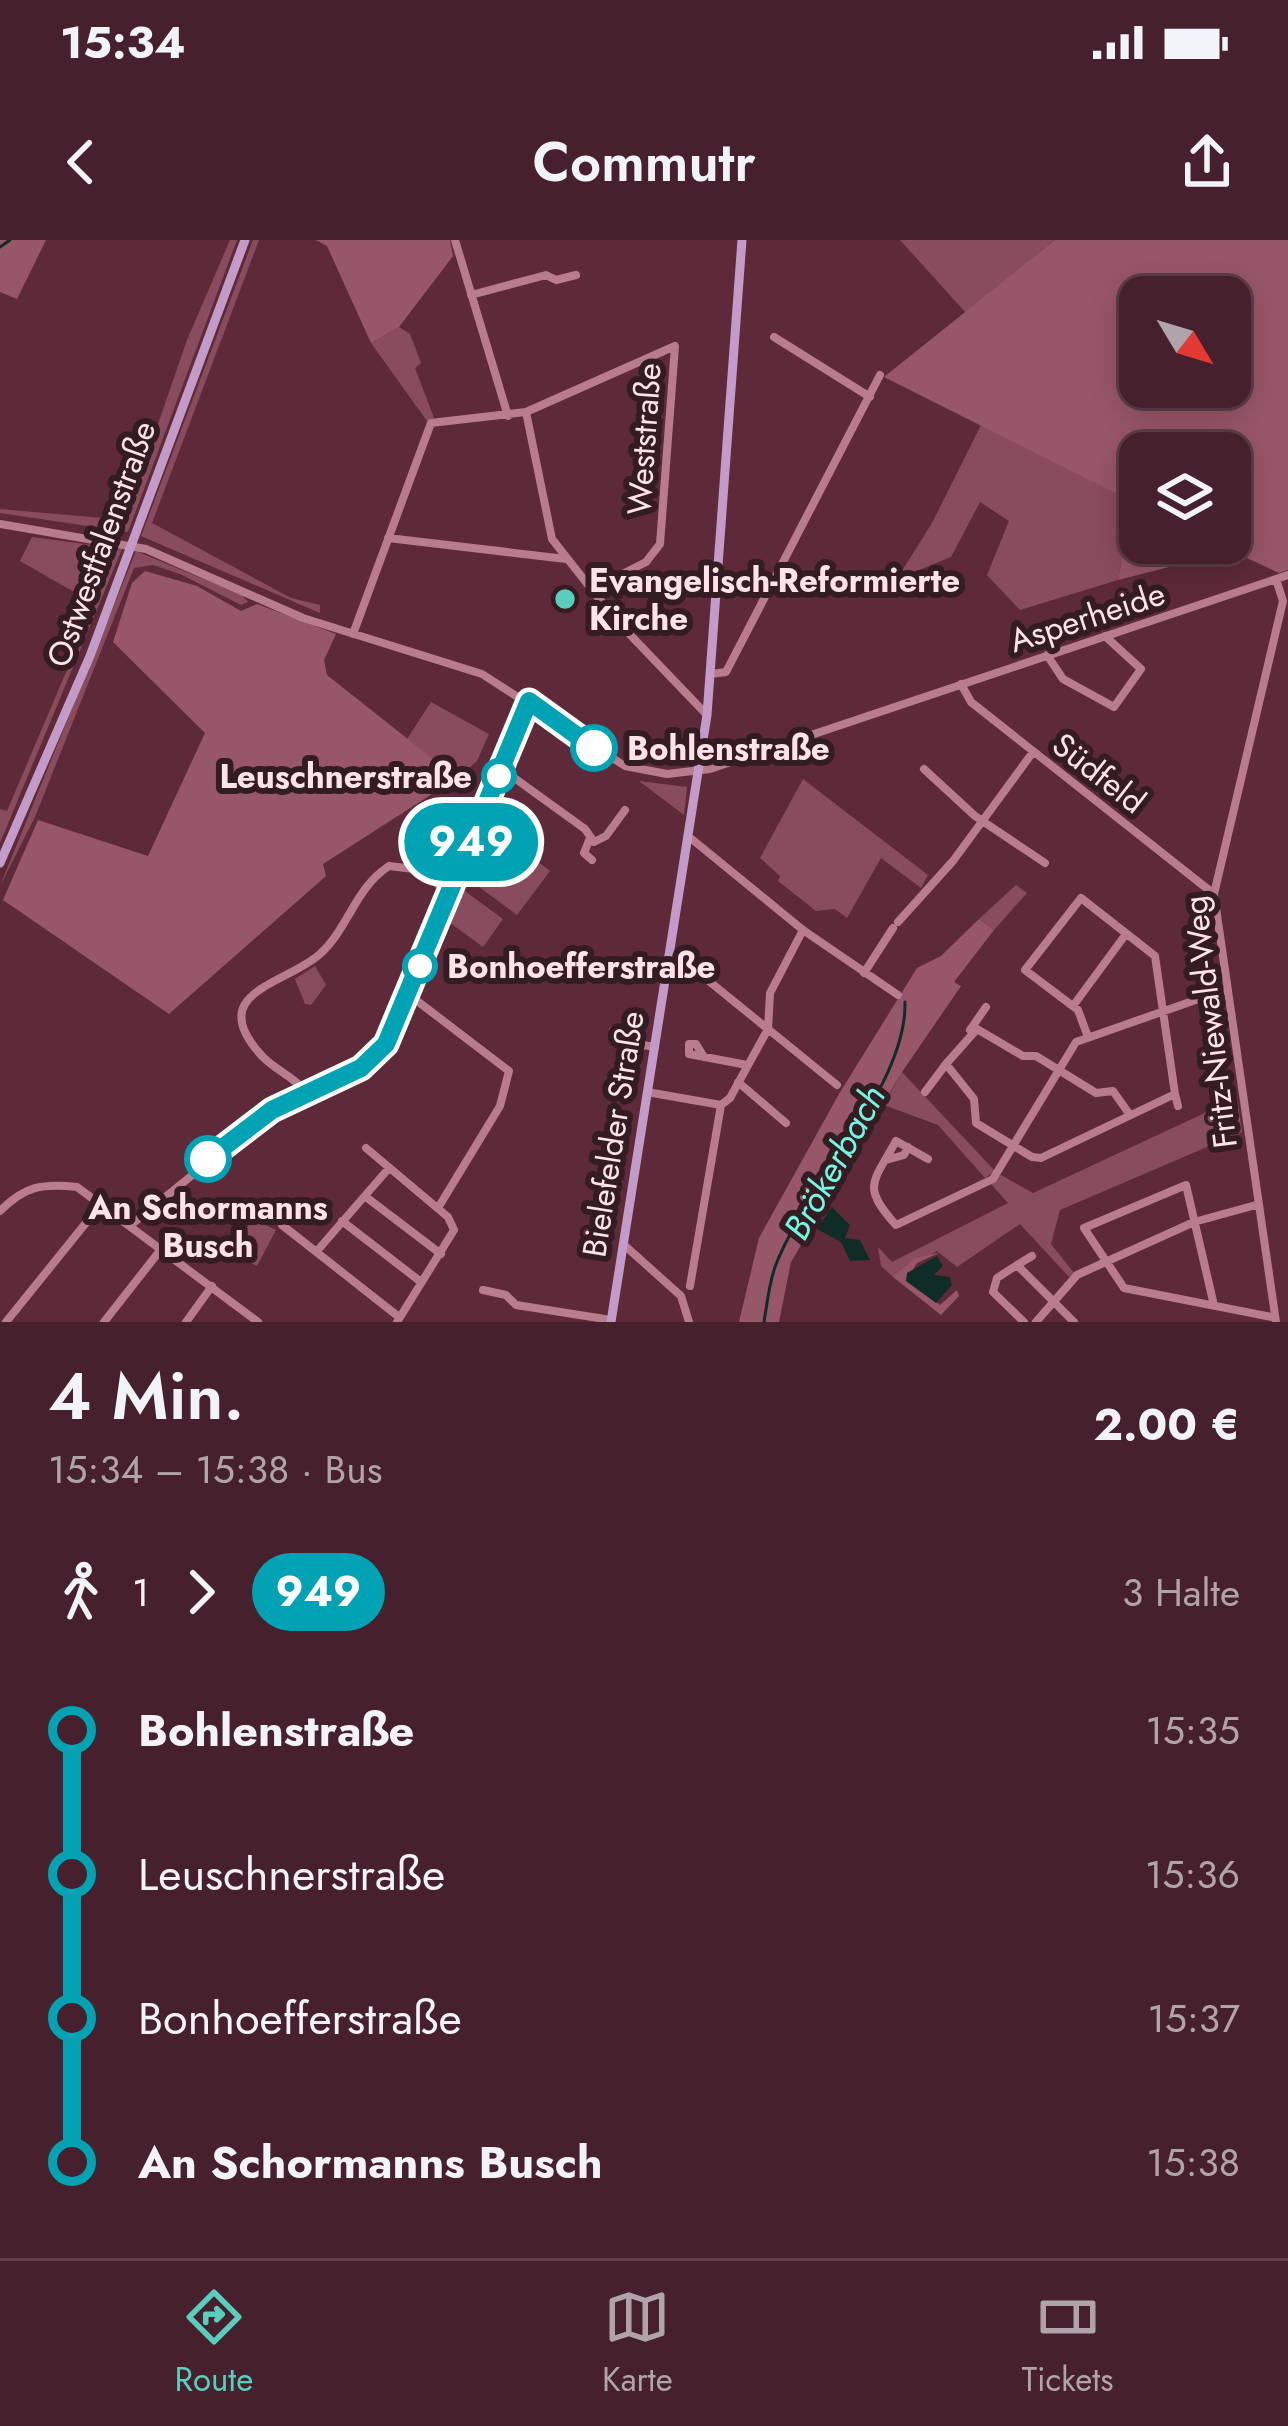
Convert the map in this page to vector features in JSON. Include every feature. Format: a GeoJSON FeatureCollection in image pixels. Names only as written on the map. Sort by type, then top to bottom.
{"type":"FeatureCollection","features":[{"type":"Feature","properties":{"kind":"main road","name":"Ostwestfalenstraße"},"geometry":{"type":"LineString","coordinates":[[0,862],[53,748],[245,240]]}},
{"type":"Feature","properties":{"kind":"main road","name":"Bielefelder Straße"},"geometry":{"type":"LineString","coordinates":[[611,1321],[707,715],[742,240]]}},
{"type":"Feature","properties":{"kind":"street"},"geometry":{"type":"LineString","coordinates":[[455,240],[508,416]]}},
{"type":"Feature","properties":{"kind":"street"},"geometry":{"type":"LineString","coordinates":[[471,295],[546,275],[556,280],[575,275]]}},
{"type":"Feature","properties":{"kind":"street"},"geometry":{"type":"LineString","coordinates":[[775,338],[870,397]]}},
{"type":"Feature","properties":{"kind":"street","name":"Weststraße"},"geometry":{"type":"LineString","coordinates":[[526,412],[675,346],[660,544],[646,562],[593,590]]}},
{"type":"Feature","properties":{"kind":"street"},"geometry":{"type":"LineString","coordinates":[[710,674],[727,672],[880,375]]}},
{"type":"Feature","properties":{"kind":"street"},"geometry":{"type":"LineString","coordinates":[[354,631],[431,422],[526,412],[543,514],[568,559],[707,715]]}},
{"type":"Feature","properties":{"kind":"street"},"geometry":{"type":"LineString","coordinates":[[0,524],[146,549],[285,611],[482,674],[625,766],[649,773],[697,773]]}},
{"type":"Feature","properties":{"kind":"street"},"geometry":{"type":"LineString","coordinates":[[388,538],[568,559]]}},
{"type":"Feature","properties":{"kind":"street","name":"Asperheide"},"geometry":{"type":"LineString","coordinates":[[697,773],[1288,575]]}},
{"type":"Feature","properties":{"kind":"street","name":"Fritz-Niewald-Weg"},"geometry":{"type":"LineString","coordinates":[[1274,1319],[1214,894],[1282,601],[1276,579]]}},
{"type":"Feature","properties":{"kind":"street"},"geometry":{"type":"LineString","coordinates":[[1047,656],[1063,679],[1114,706],[1141,669],[1105,636]]}},
{"type":"Feature","properties":{"kind":"street","name":"Südfeld"},"geometry":{"type":"LineString","coordinates":[[961,684],[971,702],[1214,894]]}},
{"type":"Feature","properties":{"kind":"street"},"geometry":{"type":"LineString","coordinates":[[131,1225],[208,1159],[305,1091],[371,1061],[391,1034],[529,701]]}},
{"type":"Feature","properties":{"kind":"street"},"geometry":{"type":"LineString","coordinates":[[864,974],[896,925],[953,861],[1033,752]]}},
{"type":"Feature","properties":{"kind":"street"},"geometry":{"type":"LineString","coordinates":[[502,769],[592,840]]}},
{"type":"Feature","properties":{"kind":"street"},"geometry":{"type":"LineString","coordinates":[[923,770],[982,820],[1045,863]]}},
{"type":"Feature","properties":{"kind":"street"},"geometry":{"type":"LineString","coordinates":[[592,860],[584,853],[592,840],[606,836],[625,810]]}},
{"type":"Feature","properties":{"kind":"street"},"geometry":{"type":"LineString","coordinates":[[688,836],[803,931],[898,995]]}},
{"type":"Feature","properties":{"kind":"street"},"geometry":{"type":"LineString","coordinates":[[305,1091],[263,1058],[247,1036],[240,1015],[244,1005],[255,991],[323,951],[359,894],[388,866],[414,869],[450,892]]}},
{"type":"Feature","properties":{"kind":"street"},"geometry":{"type":"LineString","coordinates":[[1088,1037],[1073,1006],[1022,974],[1078,895],[1155,956],[1178,1106]]}},
{"type":"Feature","properties":{"kind":"street"},"geometry":{"type":"LineString","coordinates":[[690,1286],[722,1105],[768,1029],[770,993],[803,931]]}},
{"type":"Feature","properties":{"kind":"street"},"geometry":{"type":"LineString","coordinates":[[1073,1006],[1126,934]]}},
{"type":"Feature","properties":{"kind":"street"},"geometry":{"type":"LineString","coordinates":[[669,956],[689,965],[837,1085]]}},
{"type":"Feature","properties":{"kind":"street"},"geometry":{"type":"LineString","coordinates":[[928,1159],[896,1141],[886,1160],[871,1193],[896,1225],[993,1179],[1076,1042],[1227,988]]}},
{"type":"Feature","properties":{"kind":"street"},"geometry":{"type":"LineString","coordinates":[[408,994],[509,1071],[500,1106],[438,1208]]}},
{"type":"Feature","properties":{"kind":"street"},"geometry":{"type":"LineString","coordinates":[[926,1092],[986,1006]]}},
{"type":"Feature","properties":{"kind":"street"},"geometry":{"type":"LineString","coordinates":[[970,1031],[976,1029],[1023,1057],[1036,1055],[1096,1093],[1116,1094],[1130,1114]]}},
{"type":"Feature","properties":{"kind":"street"},"geometry":{"type":"LineString","coordinates":[[613,1030],[622,1041],[654,1047]]}},
{"type":"Feature","properties":{"kind":"street"},"geometry":{"type":"LineString","coordinates":[[704,1057],[747,1065]]}},
{"type":"Feature","properties":{"kind":"street"},"geometry":{"type":"LineString","coordinates":[[946,1064],[974,1099],[976,1123],[1041,1158],[1175,1094]]}},
{"type":"Feature","properties":{"kind":"street"},"geometry":{"type":"LineString","coordinates":[[738,1082],[787,1124]]}},
{"type":"Feature","properties":{"kind":"street"},"geometry":{"type":"LineString","coordinates":[[647,1092],[722,1105]]}},
{"type":"Feature","properties":{"kind":"street"},"geometry":{"type":"LineString","coordinates":[[282,1225],[398,1320],[454,1230],[438,1208],[366,1148]]}},
{"type":"Feature","properties":{"kind":"street"},"geometry":{"type":"LineString","coordinates":[[317,1251],[389,1168]]}},
{"type":"Feature","properties":{"kind":"street"},"geometry":{"type":"LineString","coordinates":[[0,1211],[22,1190],[46,1183],[77,1187],[258,1322]]}},
{"type":"Feature","properties":{"kind":"street"},"geometry":{"type":"LineString","coordinates":[[1213,1301],[1186,1185],[1084,1228],[1124,1288],[1213,1301],[1274,1319]]}},
{"type":"Feature","properties":{"kind":"street"},"geometry":{"type":"LineString","coordinates":[[366,1197],[441,1254]]}},
{"type":"Feature","properties":{"kind":"street"},"geometry":{"type":"LineString","coordinates":[[6,1322],[102,1203]]}},
{"type":"Feature","properties":{"kind":"street"},"geometry":{"type":"LineString","coordinates":[[1036,1322],[1077,1275],[1194,1222],[1256,1205]]}},
{"type":"Feature","properties":{"kind":"street"},"geometry":{"type":"LineString","coordinates":[[342,1221],[421,1282]]}},
{"type":"Feature","properties":{"kind":"street"},"geometry":{"type":"LineString","coordinates":[[623,1244],[681,1296],[689,1322]]}},
{"type":"Feature","properties":{"kind":"street"},"geometry":{"type":"LineString","coordinates":[[104,1322],[162,1248]]}},
{"type":"Feature","properties":{"kind":"street"},"geometry":{"type":"LineString","coordinates":[[1024,1322],[993,1292],[997,1278],[1032,1256]]}},
{"type":"Feature","properties":{"kind":"street"},"geometry":{"type":"LineString","coordinates":[[1017,1265],[1074,1322]]}},
{"type":"Feature","properties":{"kind":"street"},"geometry":{"type":"LineString","coordinates":[[186,1322],[212,1286]]}},
{"type":"Feature","properties":{"kind":"street","name":"Bielefelder Straße"},"geometry":{"type":"LineString","coordinates":[[483,1290],[506,1294],[516,1305],[611,1321]]}},
{"type":"Feature","properties":{"kind":"shaded area"},"geometry":{"type":"Polygon","coordinates":[[[0,240],[46,240],[17,299],[0,292],[0,240]]]}},
{"type":"Feature","properties":{"kind":"shaded area"},"geometry":{"type":"Polygon","coordinates":[[[230,240],[237,240],[128,532],[0,513],[0,509],[125,520],[187,340],[230,240]]]}},
{"type":"Feature","properties":{"kind":"shaded area"},"geometry":{"type":"Polygon","coordinates":[[[253,240],[259,240],[152,523],[291,598],[320,605],[320,613],[141,536],[253,240]]]}},
{"type":"Feature","properties":{"kind":"shaded area"},"geometry":{"type":"Polygon","coordinates":[[[316,240],[450,240],[453,256],[399,327],[371,343],[327,246],[316,240]]]}},
{"type":"Feature","properties":{"kind":"shaded area"},"geometry":{"type":"Polygon","coordinates":[[[900,240],[1055,240],[966,313],[900,240]]]}},
{"type":"Feature","properties":{"kind":"shaded area"},"geometry":{"type":"Polygon","coordinates":[[[1055,240],[1288,240],[1288,570],[1279,573],[1251,560],[1251,432],[1119,432],[1119,495],[884,377],[1055,240]]]}},
{"type":"Feature","properties":{"kind":"shaded area"},"geometry":{"type":"Polygon","coordinates":[[[399,327],[410,334],[421,363],[415,368],[434,418],[427,421],[371,343],[399,327]]]}},
{"type":"Feature","properties":{"kind":"shaded area"},"geometry":{"type":"Polygon","coordinates":[[[981,425],[1119,494],[1118,580],[1020,610],[987,575],[1009,521],[980,502],[951,557],[897,579],[932,523],[981,425]]]}},
{"type":"Feature","properties":{"kind":"shaded area"},"geometry":{"type":"Polygon","coordinates":[[[32,537],[122,549],[0,843],[0,809],[7,811],[95,604],[20,561],[32,537]]]}},
{"type":"Feature","properties":{"kind":"shaded area"},"geometry":{"type":"Polygon","coordinates":[[[136,551],[242,595],[248,602],[241,605],[153,565],[134,568],[35,817],[0,886],[136,551]]]}},
{"type":"Feature","properties":{"kind":"shaded area"},"geometry":{"type":"Polygon","coordinates":[[[1121,564],[1181,564],[1118,580],[1121,564]]]}},
{"type":"Feature","properties":{"kind":"shaded area"},"geometry":{"type":"Polygon","coordinates":[[[145,571],[197,586],[241,611],[257,604],[336,634],[324,660],[327,675],[457,778],[323,864],[326,876],[169,1014],[3,900],[38,820],[148,856],[205,733],[113,642],[132,583],[145,571]]]}},
{"type":"Feature","properties":{"kind":"shaded area"},"geometry":{"type":"Polygon","coordinates":[[[431,702],[489,734],[477,761],[457,778],[407,739],[431,702]]]}},
{"type":"Feature","properties":{"kind":"shaded area"},"geometry":{"type":"Polygon","coordinates":[[[803,779],[928,875],[921,888],[881,858],[847,918],[835,909],[816,911],[778,881],[780,876],[760,858],[803,779]]]}},
{"type":"Feature","properties":{"kind":"shaded area"},"geometry":{"type":"Polygon","coordinates":[[[639,781],[687,787],[684,815],[639,781]]]}},
{"type":"Feature","properties":{"kind":"shaded area"},"geometry":{"type":"Polygon","coordinates":[[[485,822],[550,871],[517,915],[463,875],[485,822]]]}},
{"type":"Feature","properties":{"kind":"shaded area"},"geometry":{"type":"Polygon","coordinates":[[[1016,885],[1027,893],[994,930],[979,919],[1016,885]]]}},
{"type":"Feature","properties":{"kind":"shaded area"},"geometry":{"type":"Polygon","coordinates":[[[458,886],[503,919],[483,947],[445,919],[458,886]]]}},
{"type":"Feature","properties":{"kind":"shaded area"},"geometry":{"type":"Polygon","coordinates":[[[979,919],[994,930],[954,982],[961,986],[902,1072],[791,1262],[779,1322],[739,1322],[759,1238],[839,1094],[917,968],[941,956],[979,919]]]}},
{"type":"Feature","properties":{"kind":"shaded area"},"geometry":{"type":"Polygon","coordinates":[[[315,966],[326,985],[311,1005],[305,1004],[295,979],[315,966]]]}},
{"type":"Feature","properties":{"kind":"shaded area"},"geometry":{"type":"Polygon","coordinates":[[[902,1072],[995,1171],[985,1178],[938,1125],[884,1105],[902,1072]]]}},
{"type":"Feature","properties":{"kind":"shaded area"},"geometry":{"type":"Polygon","coordinates":[[[1237,1098],[1242,1132],[1060,1210],[1051,1244],[1074,1273],[1069,1277],[1020,1224],[957,1267],[937,1251],[893,1277],[881,1266],[878,1247],[892,1262],[1008,1203],[990,1183],[1001,1175],[1033,1193],[1237,1098]]]}},
{"type":"Feature","properties":{"kind":"shaded area"},"geometry":{"type":"Polygon","coordinates":[[[832,1207],[850,1225],[845,1238],[860,1240],[870,1260],[850,1261],[841,1242],[817,1229],[832,1207]]]}},
{"type":"Feature","properties":{"kind":"shaded area"},"geometry":{"type":"Polygon","coordinates":[[[253,1219],[276,1230],[257,1266],[241,1258],[235,1244],[253,1219]]]}},
{"type":"Feature","properties":{"kind":"shaded area"},"geometry":{"type":"Polygon","coordinates":[[[941,1252],[917,1263],[907,1279],[940,1305],[957,1290],[959,1296],[941,1315],[893,1277],[914,1259],[941,1252]]]}},
{"type":"Feature","properties":{"kind":"shaded area"},"geometry":{"type":"Polygon","coordinates":[[[937,1256],[943,1266],[934,1275],[950,1277],[952,1285],[936,1303],[906,1281],[907,1273],[937,1256]]]}},
{"type":"Feature","properties":{"kind":"waterway"},"geometry":{"type":"LineString","coordinates":[[0,247],[10,240]]}},
{"type":"Feature","properties":{"kind":"waterway","name":"Brökerbach"},"geometry":{"type":"LineString","coordinates":[[764,1322],[773,1274],[789,1236],[890,1068],[905,1002]]}},
{"type":"Feature","properties":{"kind":"bus line","name":"949"},"geometry":{"type":"LineString","coordinates":[[208,1159],[272,1110],[361,1068],[386,1044],[529,701],[594,748]]}},
{"type":"Feature","properties":{"kind":"place","name":"Evangelisch-Reformierte Kirche"},"geometry":{"type":"Point","coordinates":[565,599]}},
{"type":"Feature","properties":{"kind":"place","name":"Bohlenstraße"},"geometry":{"type":"Point","coordinates":[594,748]}},
{"type":"Feature","properties":{"kind":"place","name":"Leuschnerstraße"},"geometry":{"type":"Point","coordinates":[499,776]}},
{"type":"Feature","properties":{"kind":"place","name":"Bonhoefferstraße"},"geometry":{"type":"Point","coordinates":[420,966]}},
{"type":"Feature","properties":{"kind":"place","name":"An Schormanns Busch"},"geometry":{"type":"Point","coordinates":[208,1159]}}]}
